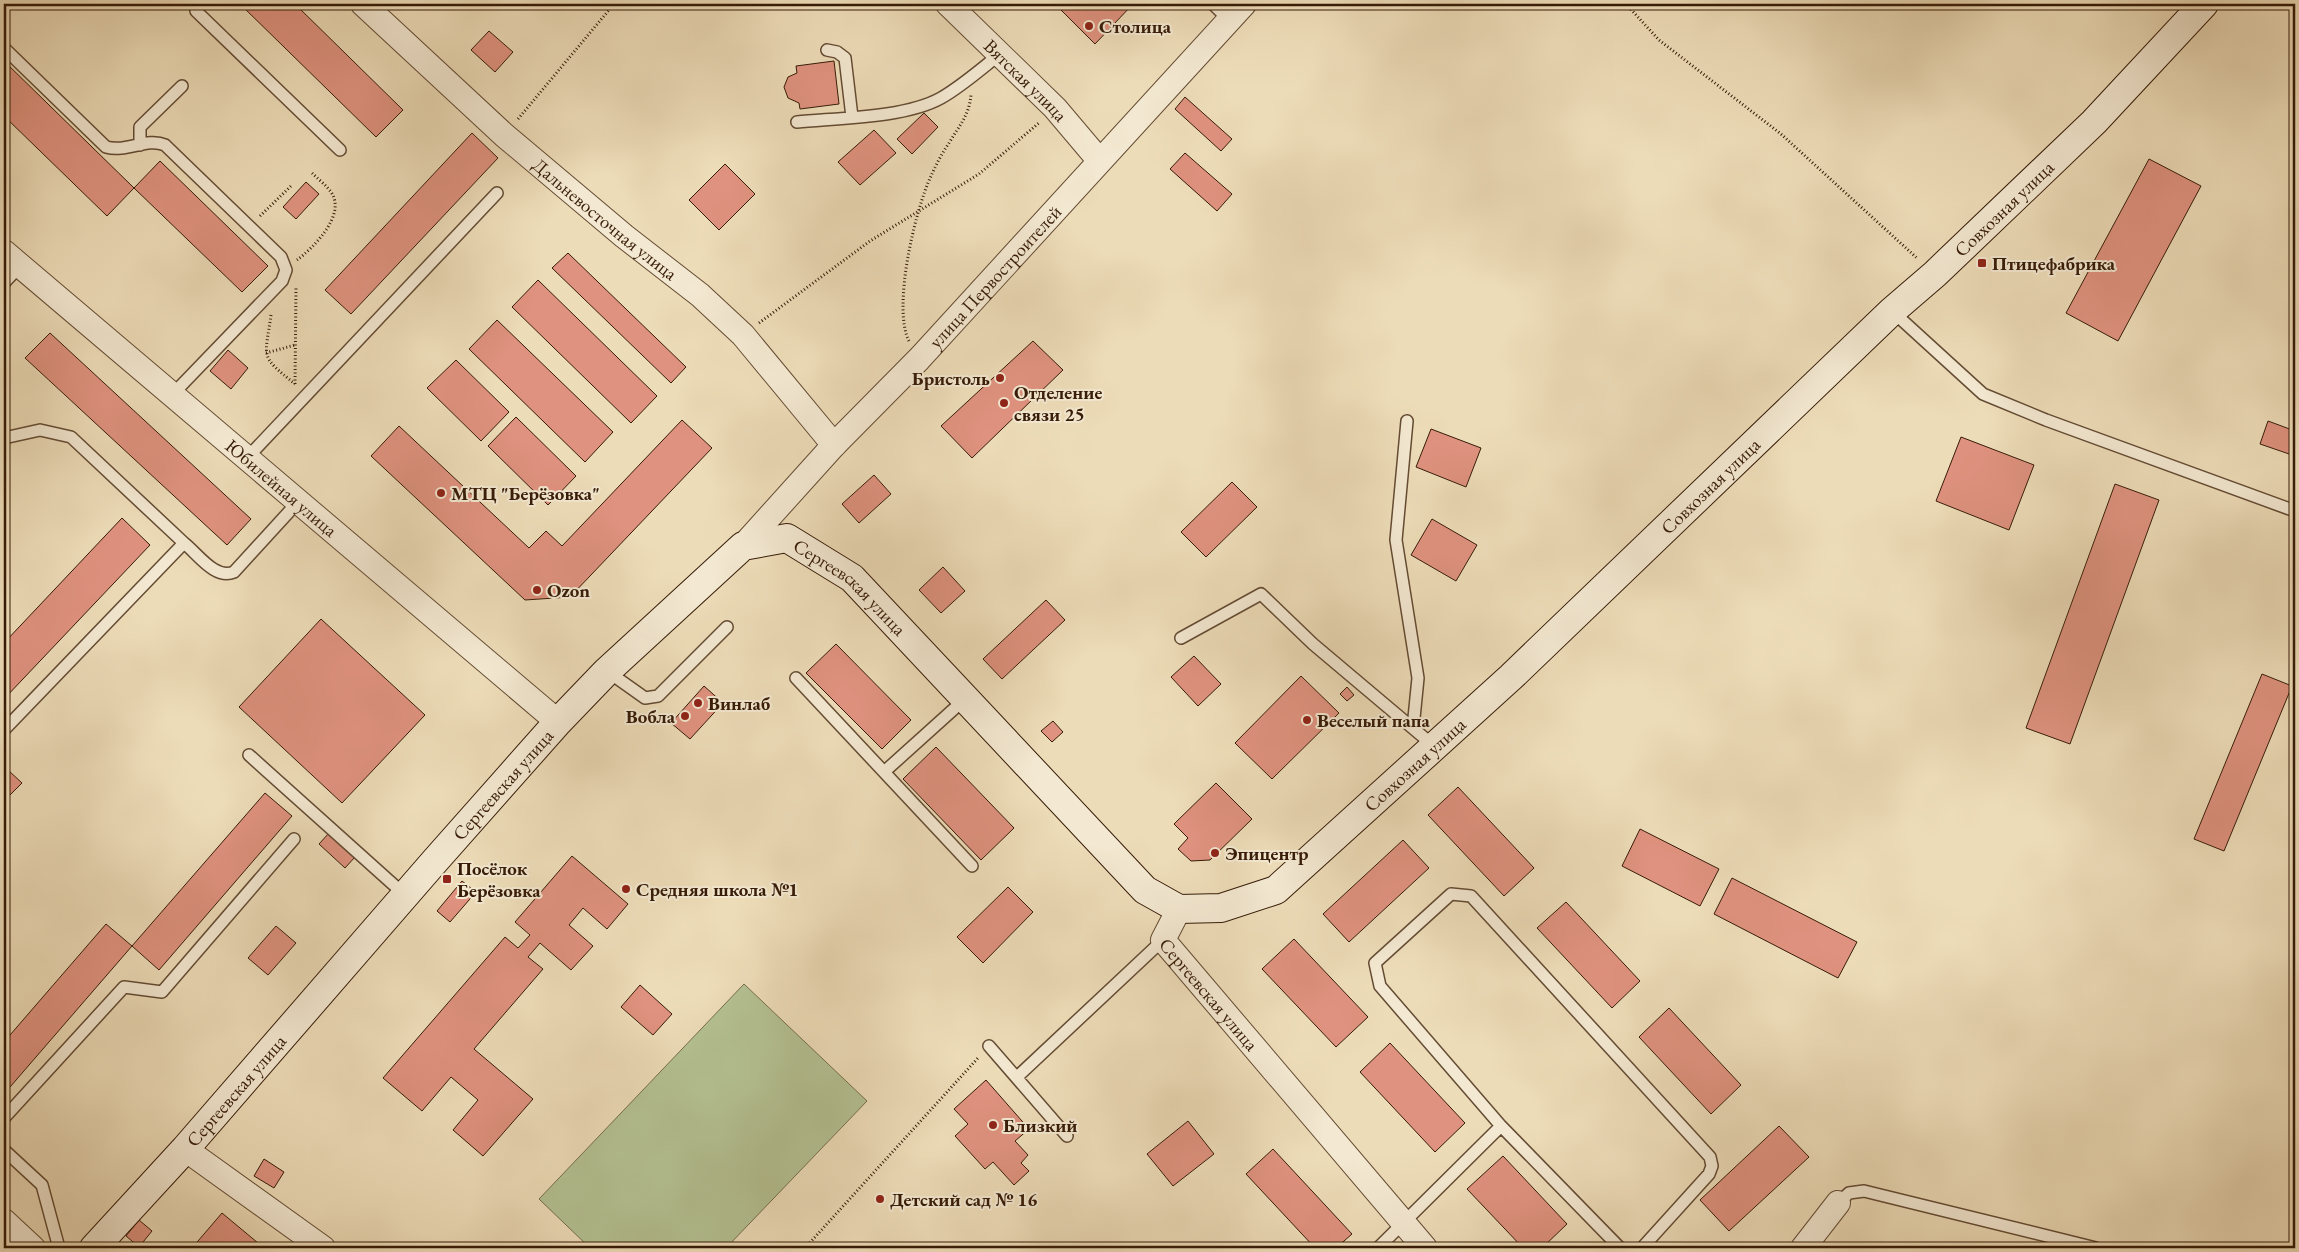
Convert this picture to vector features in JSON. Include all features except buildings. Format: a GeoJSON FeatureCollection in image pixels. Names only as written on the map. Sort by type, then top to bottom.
{"type":"FeatureCollection","features":[{"type":"Feature","properties":{"kind":"main road","name":"Совхозная улица"},"geometry":{"type":"LineString","coordinates":[[1179,909],[1221,908],[1276,890],[1518,670],[1892,311],[1935,274],[2094,122],[2204,4]]}},
{"type":"Feature","properties":{"kind":"main road","name":"Сергеевская улица"},"geometry":{"type":"LineString","coordinates":[[94,1248],[185,1149],[405,894],[558,722],[607,671],[743,546],[787,538],[852,578],[1145,890],[1179,909]]}},
{"type":"Feature","properties":{"kind":"street","name":"Дальневосточная улица"},"geometry":{"type":"LineString","coordinates":[[363,4],[504,135],[624,236],[700,296],[743,335],[834,445]]}},
{"type":"Feature","properties":{"kind":"street","name":"Вятская улица"},"geometry":{"type":"LineString","coordinates":[[948,4],[1055,108],[1099,160]]}},
{"type":"Feature","properties":{"kind":"street","name":"улица Первостроителей"},"geometry":{"type":"LineString","coordinates":[[743,546],[834,445],[919,359],[1099,160],[1229,9]]}},
{"type":"Feature","properties":{"kind":"street","name":"Юбилейная улица"},"geometry":{"type":"LineString","coordinates":[[12,259],[558,722]]}},
{"type":"Feature","properties":{"kind":"street","name":"Сергеевская улица"},"geometry":{"type":"LineString","coordinates":[[1179,909],[1163,940],[1403,1225],[1425,1248]]}},
{"type":"Feature","properties":{"kind":"street"},"geometry":{"type":"LineString","coordinates":[[185,1149],[323,1248]]}},
{"type":"Feature","properties":{"kind":"street"},"geometry":{"type":"LineString","coordinates":[[1803,1248],[1838,1203]]}},
{"type":"Feature","properties":{"kind":"street"},"geometry":{"type":"LineString","coordinates":[[4,1221],[33,1248]]}},
{"type":"Feature","properties":{"kind":"lane"},"geometry":{"type":"LineString","coordinates":[[193,6],[340,150]]}},
{"type":"Feature","properties":{"kind":"lane"},"geometry":{"type":"LineString","coordinates":[[4,48],[106,147],[117,150],[158,142],[165,145],[281,257],[286,270],[282,280],[172,395]]}},
{"type":"Feature","properties":{"kind":"lane"},"geometry":{"type":"LineString","coordinates":[[827,50],[837,52],[844,58],[852,117]]}},
{"type":"Feature","properties":{"kind":"lane"},"geometry":{"type":"LineString","coordinates":[[797,122],[892,112],[926,105],[942,98],[1000,54]]}},
{"type":"Feature","properties":{"kind":"lane"},"geometry":{"type":"LineString","coordinates":[[140,145],[140,127],[182,86]]}},
{"type":"Feature","properties":{"kind":"lane"},"geometry":{"type":"LineString","coordinates":[[247,458],[497,193]]}},
{"type":"Feature","properties":{"kind":"lane"},"geometry":{"type":"LineString","coordinates":[[4,283],[12,259]]}},
{"type":"Feature","properties":{"kind":"lane"},"geometry":{"type":"LineString","coordinates":[[1892,311],[1983,394],[2046,420],[2295,511]]}},
{"type":"Feature","properties":{"kind":"lane"},"geometry":{"type":"LineString","coordinates":[[1407,421],[1396,540],[1418,678],[1413,728]]}},
{"type":"Feature","properties":{"kind":"lane"},"geometry":{"type":"LineString","coordinates":[[4,438],[40,430],[71,437],[216,572],[228,574],[234,572],[298,502]]}},
{"type":"Feature","properties":{"kind":"lane"},"geometry":{"type":"LineString","coordinates":[[4,730],[184,542]]}},
{"type":"Feature","properties":{"kind":"lane"},"geometry":{"type":"LineString","coordinates":[[1181,638],[1261,594],[1314,644],[1434,746]]}},
{"type":"Feature","properties":{"kind":"lane"},"geometry":{"type":"LineString","coordinates":[[607,671],[644,698],[658,696],[727,627]]}},
{"type":"Feature","properties":{"kind":"lane"},"geometry":{"type":"LineString","coordinates":[[796,678],[972,866]]}},
{"type":"Feature","properties":{"kind":"lane"},"geometry":{"type":"LineString","coordinates":[[884,772],[965,699]]}},
{"type":"Feature","properties":{"kind":"lane"},"geometry":{"type":"LineString","coordinates":[[249,755],[405,894]]}},
{"type":"Feature","properties":{"kind":"lane"},"geometry":{"type":"LineString","coordinates":[[4,1118],[124,987],[162,992],[294,839]]}},
{"type":"Feature","properties":{"kind":"lane"},"geometry":{"type":"LineString","coordinates":[[1620,1248],[1501,1126],[1380,986],[1375,963],[1451,894],[1471,896],[1710,1157],[1712,1166],[1709,1174],[1642,1248]]}},
{"type":"Feature","properties":{"kind":"lane"},"geometry":{"type":"LineString","coordinates":[[1017,1077],[1163,940]]}},
{"type":"Feature","properties":{"kind":"lane"},"geometry":{"type":"LineString","coordinates":[[989,1046],[1067,1136]]}},
{"type":"Feature","properties":{"kind":"lane"},"geometry":{"type":"LineString","coordinates":[[1378,1248],[1501,1126]]}},
{"type":"Feature","properties":{"kind":"lane"},"geometry":{"type":"LineString","coordinates":[[4,1150],[42,1185],[59,1248]]}},
{"type":"Feature","properties":{"kind":"lane"},"geometry":{"type":"LineString","coordinates":[[1838,1203],[1850,1193],[1864,1191],[2096,1248]]}},
{"type":"Feature","properties":{"kind":"path"},"geometry":{"type":"LineString","coordinates":[[504,135],[614,4]]}},
{"type":"Feature","properties":{"kind":"path"},"geometry":{"type":"LineString","coordinates":[[1626,4],[1660,40],[1781,134],[1935,274]]}},
{"type":"Feature","properties":{"kind":"path"},"geometry":{"type":"LineString","coordinates":[[919,359],[905,333],[902,295],[920,211],[930,178],[948,143],[970,110],[973,75]]}},
{"type":"Feature","properties":{"kind":"path"},"geometry":{"type":"LineString","coordinates":[[743,335],[870,241],[979,174],[1016,144],[1055,108]]}},
{"type":"Feature","properties":{"kind":"path"},"geometry":{"type":"LineString","coordinates":[[302,400],[297,394],[295,384],[296,285],[286,270],[316,245],[327,230],[334,205],[333,194],[312,173]]}},
{"type":"Feature","properties":{"kind":"path"},"geometry":{"type":"LineString","coordinates":[[249,226],[291,186]]}},
{"type":"Feature","properties":{"kind":"path"},"geometry":{"type":"LineString","coordinates":[[275,287],[266,353],[270,364],[295,384]]}},
{"type":"Feature","properties":{"kind":"path"},"geometry":{"type":"LineString","coordinates":[[266,353],[295,345]]}},
{"type":"Feature","properties":{"kind":"path"},"geometry":{"type":"LineString","coordinates":[[805,1248],[989,1046]]}},
{"type":"Feature","properties":{"kind":"green space"},"geometry":{"type":"Polygon","coordinates":[[[744,984],[867,1101],[726,1248],[590,1248],[539,1199],[744,984]]]}},
{"type":"Feature","properties":{"kind":"place","name":"Столица"},"geometry":{"type":"Point","coordinates":[1089,26]}},
{"type":"Feature","properties":{"kind":"place","name":"Птицефабрика"},"geometry":{"type":"Point","coordinates":[1982,263]}},
{"type":"Feature","properties":{"kind":"place","name":"Бристоль"},"geometry":{"type":"Point","coordinates":[1000,378]}},
{"type":"Feature","properties":{"kind":"place","name":"Отделение связи 25"},"geometry":{"type":"Point","coordinates":[1004,403]}},
{"type":"Feature","properties":{"kind":"place","name":"МТЦ \"Берёзовка\""},"geometry":{"type":"Point","coordinates":[441,493]}},
{"type":"Feature","properties":{"kind":"place","name":"Ozon"},"geometry":{"type":"Point","coordinates":[537,590]}},
{"type":"Feature","properties":{"kind":"place","name":"Винлаб"},"geometry":{"type":"Point","coordinates":[698,703]}},
{"type":"Feature","properties":{"kind":"place","name":"Вобла"},"geometry":{"type":"Point","coordinates":[685,716]}},
{"type":"Feature","properties":{"kind":"place","name":"Веселый папа"},"geometry":{"type":"Point","coordinates":[1307,720]}},
{"type":"Feature","properties":{"kind":"place","name":"Эпицентр"},"geometry":{"type":"Point","coordinates":[1215,853]}},
{"type":"Feature","properties":{"kind":"place","name":"Посёлок Берёзовка"},"geometry":{"type":"Point","coordinates":[447,879]}},
{"type":"Feature","properties":{"kind":"place","name":"Средняя школа №1"},"geometry":{"type":"Point","coordinates":[626,889]}},
{"type":"Feature","properties":{"kind":"place","name":"Близкий"},"geometry":{"type":"Point","coordinates":[993,1125]}},
{"type":"Feature","properties":{"kind":"place","name":"Детский сад № 16"},"geometry":{"type":"Point","coordinates":[880,1199]}}]}
